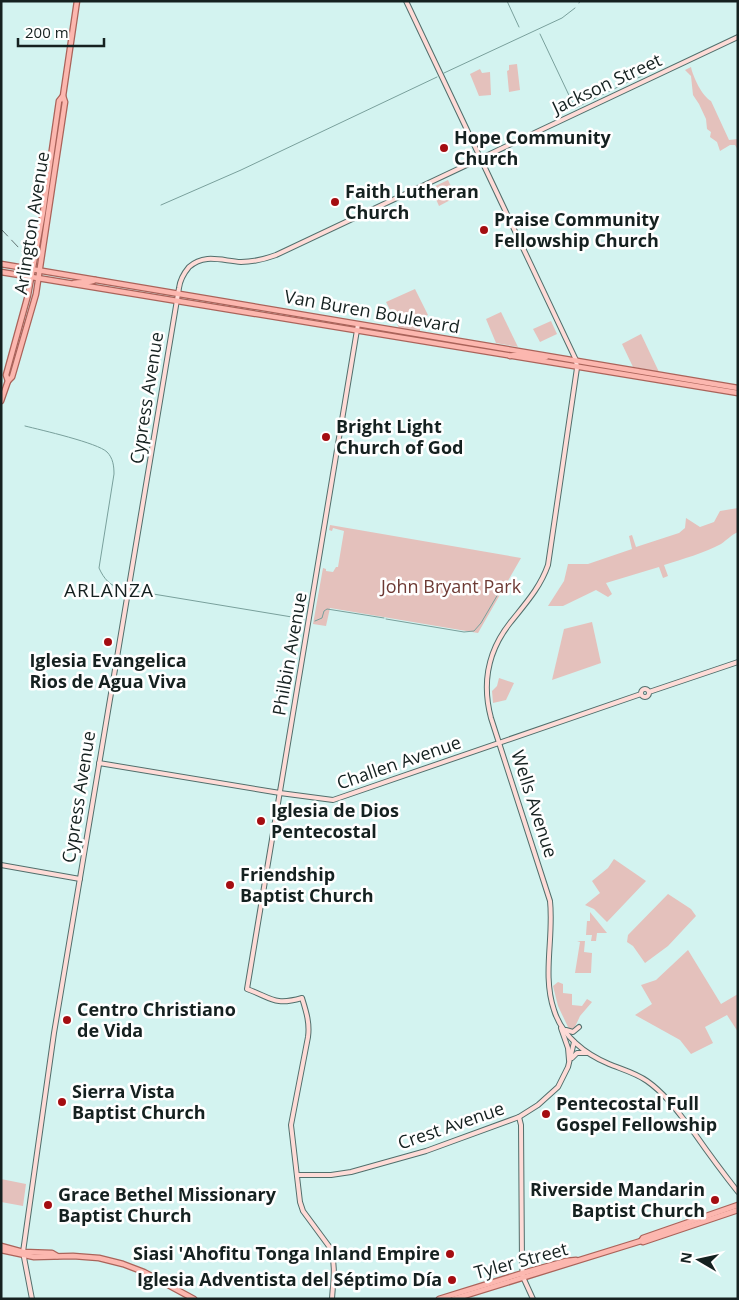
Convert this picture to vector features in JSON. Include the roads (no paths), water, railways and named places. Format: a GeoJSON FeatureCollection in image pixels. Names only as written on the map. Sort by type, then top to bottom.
{"type":"FeatureCollection","features":[{"type":"Feature","properties":{"kind":"main road","name":"Arlington Avenue"},"geometry":{"type":"LineString","coordinates":[[1,401],[8,382],[12,377],[34,301],[40,270],[65,102],[63,96],[77,1]]}},
{"type":"Feature","properties":{"kind":"main road","name":"Arlington Avenue"},"geometry":{"type":"LineString","coordinates":[[8,382],[6,375],[16,344],[32,277],[59,101],[63,96]]}},
{"type":"Feature","properties":{"kind":"main road","name":"Van Buren Boulevard"},"geometry":{"type":"LineString","coordinates":[[1,264],[738,388]]}},
{"type":"Feature","properties":{"kind":"main road","name":"Van Buren Boulevard"},"geometry":{"type":"LineString","coordinates":[[1,272],[738,393]]}},
{"type":"Feature","properties":{"kind":"main road"},"geometry":{"type":"LineString","coordinates":[[73,284],[95,280]]}},
{"type":"Feature","properties":{"kind":"main road"},"geometry":{"type":"LineString","coordinates":[[94,287],[99,284],[114,287],[123,285]]}},
{"type":"Feature","properties":{"kind":"main road"},"geometry":{"type":"LineString","coordinates":[[265,315],[266,308]]}},
{"type":"Feature","properties":{"kind":"main road"},"geometry":{"type":"LineString","coordinates":[[16,344],[13,360],[16,362]]}},
{"type":"Feature","properties":{"kind":"main road"},"geometry":{"type":"LineString","coordinates":[[509,356],[516,354],[540,358],[549,356]]}},
{"type":"Feature","properties":{"kind":"main road","name":"Tyler Street"},"geometry":{"type":"LineString","coordinates":[[641,1241],[643,1238],[738,1205]]}},
{"type":"Feature","properties":{"kind":"main road","name":"Tyler Street"},"geometry":{"type":"LineString","coordinates":[[439,1299],[641,1241],[643,1242],[738,1210]]}},
{"type":"Feature","properties":{"kind":"main road"},"geometry":{"type":"LineString","coordinates":[[1,1246],[23,1254]]}},
{"type":"Feature","properties":{"kind":"main road"},"geometry":{"type":"LineString","coordinates":[[1,1250],[52,1258],[57,1256],[99,1258],[123,1264],[144,1272],[191,1298]]}},
{"type":"Feature","properties":{"kind":"main road","name":"Tyler Street"},"geometry":{"type":"LineString","coordinates":[[454,1299],[483,1287]]}},
{"type":"Feature","properties":{"kind":"street","name":"Wells Avenue"},"geometry":{"type":"LineString","coordinates":[[406,1],[576,360],[578,368],[548,565],[539,586],[500,638],[492,653],[488,668],[486,696],[488,708],[550,901],[552,925],[548,982],[550,996],[561,1025],[574,1042],[589,1054],[645,1080],[660,1091],[738,1192]]}},
{"type":"Feature","properties":{"kind":"street","name":"Jackson Street"},"geometry":{"type":"LineString","coordinates":[[177,301],[184,274],[200,260],[216,258],[242,262],[267,258],[738,37]]}},
{"type":"Feature","properties":{"kind":"street","name":"Cypress Avenue"},"geometry":{"type":"LineString","coordinates":[[32,1299],[23,1254],[54,1033],[177,301]]}},
{"type":"Feature","properties":{"kind":"street","name":"Philbin Avenue"},"geometry":{"type":"LineString","coordinates":[[296,1175],[291,1125],[310,1029],[302,998],[287,1003],[280,1002],[247,989],[358,324]]}},
{"type":"Feature","properties":{"kind":"street","name":"Challen Avenue"},"geometry":{"type":"LineString","coordinates":[[99,763],[333,800],[642,694],[647,697],[649,692],[738,662]]}},
{"type":"Feature","properties":{"kind":"street"},"geometry":{"type":"LineString","coordinates":[[1,865],[80,879]]}},
{"type":"Feature","properties":{"kind":"street"},"geometry":{"type":"LineString","coordinates":[[561,1025],[572,1032],[579,1027]]}},
{"type":"Feature","properties":{"kind":"street"},"geometry":{"type":"LineString","coordinates":[[561,1025],[568,1048],[569,1064]]}},
{"type":"Feature","properties":{"kind":"street","name":"Crest Avenue"},"geometry":{"type":"LineString","coordinates":[[296,1175],[332,1175],[351,1172],[430,1150],[519,1117],[538,1105],[558,1087],[569,1064],[574,1042]]}},
{"type":"Feature","properties":{"kind":"street"},"geometry":{"type":"LineString","coordinates":[[569,1064],[573,1055],[577,1053],[589,1054]]}},
{"type":"Feature","properties":{"kind":"street"},"geometry":{"type":"LineString","coordinates":[[519,1117],[521,1125],[523,1275],[533,1299]]}},
{"type":"Feature","properties":{"kind":"street"},"geometry":{"type":"LineString","coordinates":[[296,1175],[301,1206],[331,1250],[333,1256],[332,1299]]}},
{"type":"Feature","properties":{"kind":"waterway"},"geometry":{"type":"LineString","coordinates":[[507,1],[519,27]]}},
{"type":"Feature","properties":{"kind":"waterway"},"geometry":{"type":"LineString","coordinates":[[444,73],[562,18],[575,8]]}},
{"type":"Feature","properties":{"kind":"waterway"},"geometry":{"type":"LineString","coordinates":[[540,34],[575,108],[622,85]]}},
{"type":"Feature","properties":{"kind":"waterway"},"geometry":{"type":"LineString","coordinates":[[626,83],[647,74]]}},
{"type":"Feature","properties":{"kind":"waterway"},"geometry":{"type":"LineString","coordinates":[[161,205],[241,170],[437,77]]}},
{"type":"Feature","properties":{"kind":"waterway"},"geometry":{"type":"LineString","coordinates":[[25,426],[69,437],[102,448],[111,457],[114,474],[99,568],[108,582],[122,589]]}},
{"type":"Feature","properties":{"kind":"waterway"},"geometry":{"type":"LineString","coordinates":[[386,619],[464,632],[474,631],[481,623],[504,584]]}},
{"type":"Feature","properties":{"kind":"waterway"},"geometry":{"type":"LineString","coordinates":[[135,591],[304,619]]}},
{"type":"Feature","properties":{"kind":"waterway"},"geometry":{"type":"LineString","coordinates":[[315,621],[322,618],[324,611],[327,609],[384,618]]}},
{"type":"Feature","properties":{"kind":"railway"},"geometry":{"type":"LineString","coordinates":[[1,229],[28,260]]}},
{"type":"Feature","properties":{"kind":"place","name":"Hope Community Church"},"geometry":{"type":"Point","coordinates":[444,148]}},
{"type":"Feature","properties":{"kind":"place","name":"Faith Lutheran Church"},"geometry":{"type":"Point","coordinates":[335,202]}},
{"type":"Feature","properties":{"kind":"place","name":"Praise Community Fellowship Church"},"geometry":{"type":"Point","coordinates":[484,230]}},
{"type":"Feature","properties":{"kind":"place","name":"Bright Light Church of God"},"geometry":{"type":"Point","coordinates":[326,437]}},
{"type":"Feature","properties":{"kind":"place","name":"Iglesia Evangelica Rios de Agua Viva"},"geometry":{"type":"Point","coordinates":[108,642]}},
{"type":"Feature","properties":{"kind":"place","name":"Iglesia de Dios Pentecostal"},"geometry":{"type":"Point","coordinates":[261,821]}},
{"type":"Feature","properties":{"kind":"place","name":"Friendship Baptist Church"},"geometry":{"type":"Point","coordinates":[230,885]}},
{"type":"Feature","properties":{"kind":"place","name":"Centro Christiano de Vida"},"geometry":{"type":"Point","coordinates":[67,1020]}},
{"type":"Feature","properties":{"kind":"place","name":"Sierra Vista Baptist Church"},"geometry":{"type":"Point","coordinates":[62,1102]}},
{"type":"Feature","properties":{"kind":"place","name":"Pentecostal Full Gospel Fellowship"},"geometry":{"type":"Point","coordinates":[546,1114]}},
{"type":"Feature","properties":{"kind":"place","name":"Riverside Mandarin Baptist Church"},"geometry":{"type":"Point","coordinates":[715,1200]}},
{"type":"Feature","properties":{"kind":"place","name":"Grace Bethel Missionary Baptist Church"},"geometry":{"type":"Point","coordinates":[48,1205]}},
{"type":"Feature","properties":{"kind":"place","name":"Siasi 'Ahofitu Tonga Inland Empire"},"geometry":{"type":"Point","coordinates":[450,1254]}},
{"type":"Feature","properties":{"kind":"place","name":"Iglesia Adventista del Séptimo Día"},"geometry":{"type":"Point","coordinates":[452,1280]}},
{"type":"Feature","properties":{"kind":"district","name":"ARLANZA"},"geometry":{"type":"Point","coordinates":[109,590]}},
{"type":"Feature","properties":{"kind":"park label","name":"John Bryant Park"},"geometry":{"type":"Point","coordinates":[451,587]}}]}
